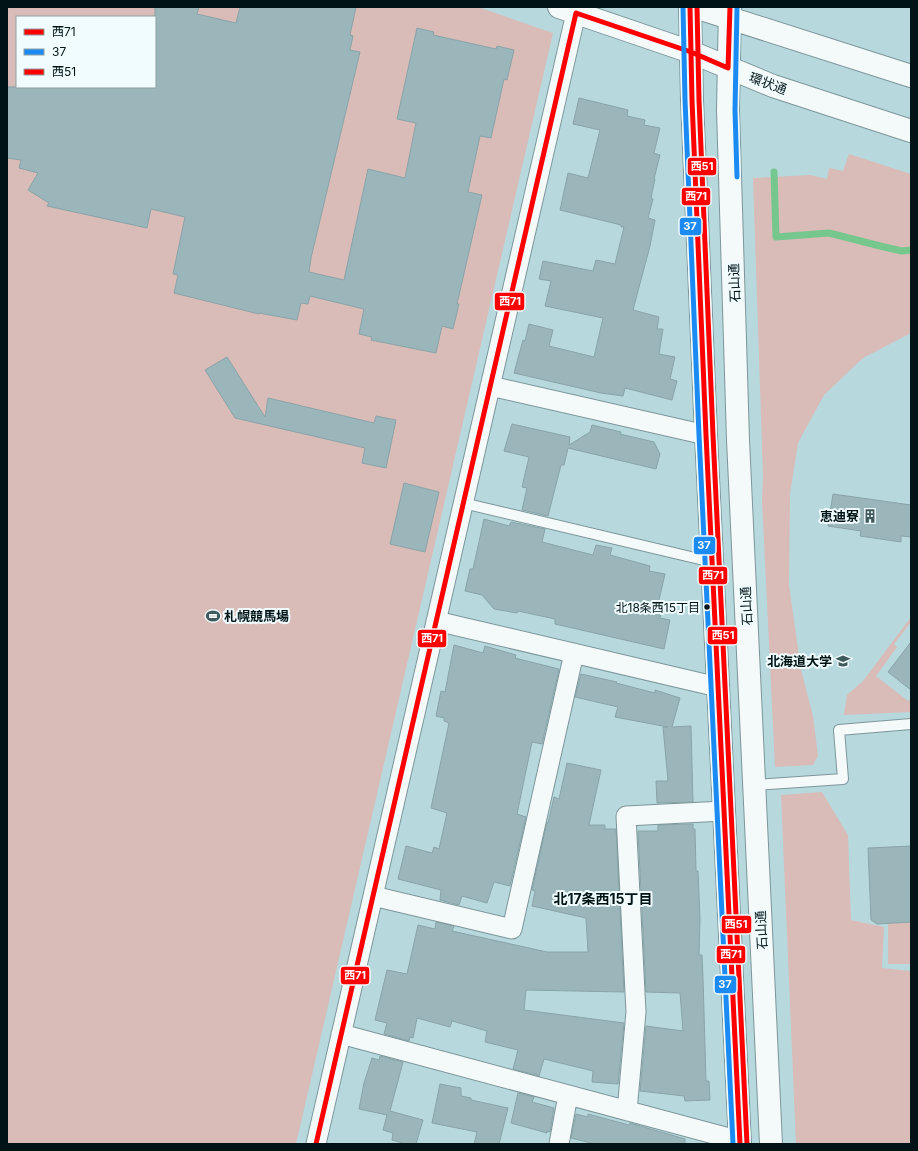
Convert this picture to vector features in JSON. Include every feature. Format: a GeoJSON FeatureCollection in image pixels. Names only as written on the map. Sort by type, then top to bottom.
{"type":"FeatureCollection","features":[{"type":"Feature","properties":{"kind":"main road"},"geometry":{"type":"LineString","coordinates":[[690,7],[706,435],[740,1143]]}},
{"type":"Feature","properties":{"kind":"main road"},"geometry":{"type":"LineString","coordinates":[[695,7],[730,12],[911,76]]}},
{"type":"Feature","properties":{"kind":"main road","name":"環状通"},"geometry":{"type":"LineString","coordinates":[[567,10],[691,52],[773,86],[911,131]]}},
{"type":"Feature","properties":{"kind":"main road","name":"石山通"},"geometry":{"type":"LineString","coordinates":[[730,12],[728,118],[738,440],[771,1144]]}},
{"type":"Feature","properties":{"kind":"street"},"geometry":{"type":"LineString","coordinates":[[316,1144],[490,386],[567,10]]}},
{"type":"Feature","properties":{"kind":"street"},"geometry":{"type":"LineString","coordinates":[[490,386],[706,435]]}},
{"type":"Feature","properties":{"kind":"street"},"geometry":{"type":"LineString","coordinates":[[436,621],[718,687]]}},
{"type":"Feature","properties":{"kind":"street"},"geometry":{"type":"LineString","coordinates":[[373,896],[512,929],[574,653]]}},
{"type":"Feature","properties":{"kind":"street"},"geometry":{"type":"LineString","coordinates":[[627,1111],[636,1012],[626,816],[724,811]]}},
{"type":"Feature","properties":{"kind":"street"},"geometry":{"type":"LineString","coordinates":[[341,1034],[740,1143]]}},
{"type":"Feature","properties":{"kind":"street"},"geometry":{"type":"LineString","coordinates":[[559,1144],[568,1095]]}},
{"type":"Feature","properties":{"kind":"lane"},"geometry":{"type":"LineString","coordinates":[[463,502],[712,562]]}},
{"type":"Feature","properties":{"kind":"lane"},"geometry":{"type":"LineString","coordinates":[[755,785],[843,779],[839,730],[911,724]]}},
{"type":"Feature","properties":{"kind":"shaded area","name":"札幌競馬場"},"geometry":{"type":"Polygon","coordinates":[[[7,7],[478,7],[553,33],[296,1144],[7,1144],[7,7]]]}},
{"type":"Feature","properties":{"kind":"shaded area"},"geometry":{"type":"Polygon","coordinates":[[[849,154],[911,174],[911,333],[863,358],[824,395],[798,443],[790,494],[789,585],[801,670],[813,716],[818,756],[813,765],[775,767],[762,500],[763,476],[753,178],[810,175],[827,179],[829,168],[843,171],[849,154]]]}},
{"type":"Feature","properties":{"kind":"shaded area"},"geometry":{"type":"Polygon","coordinates":[[[911,617],[911,622],[894,644],[897,647],[876,676],[908,701],[911,698],[911,712],[844,715],[847,695],[863,681],[911,617]]]}},
{"type":"Feature","properties":{"kind":"shaded area"},"geometry":{"type":"Polygon","coordinates":[[[822,792],[848,835],[851,920],[884,927],[882,968],[911,971],[911,1144],[796,1144],[781,795],[822,792]]]}},
{"type":"Feature","properties":{"kind":"shaded area"},"geometry":{"type":"Polygon","coordinates":[[[911,922],[911,964],[888,964],[888,923],[911,922]]]}},
{"type":"Feature","properties":{"kind":"building"},"geometry":{"type":"Polygon","coordinates":[[[155,7],[199,7],[197,14],[236,23],[240,7],[356,7],[350,35],[353,36],[350,50],[360,52],[311,258],[309,272],[344,280],[368,169],[405,178],[416,123],[397,119],[417,28],[434,32],[433,35],[496,49],[497,46],[514,50],[507,80],[504,79],[491,138],[480,136],[468,192],[482,195],[457,304],[459,304],[453,329],[442,326],[436,353],[371,340],[372,337],[359,334],[364,309],[310,296],[308,304],[301,303],[297,320],[259,314],[174,293],[178,275],[173,274],[185,217],[151,209],[147,228],[47,206],[49,203],[28,190],[38,173],[19,168],[21,160],[7,158],[7,87],[156,88],[155,7]]]}},
{"type":"Feature","properties":{"kind":"building"},"geometry":{"type":"Polygon","coordinates":[[[579,98],[628,110],[627,116],[645,120],[644,125],[660,128],[654,153],[660,155],[654,179],[651,198],[653,199],[648,218],[655,220],[650,246],[633,310],[659,317],[657,329],[663,329],[659,354],[675,357],[670,379],[677,381],[672,400],[625,388],[623,396],[601,393],[514,373],[529,324],[553,330],[549,346],[594,357],[603,318],[545,306],[551,281],[539,279],[543,261],[593,271],[596,260],[615,264],[624,227],[560,210],[568,173],[588,178],[600,130],[573,124],[579,98]]]}},
{"type":"Feature","properties":{"kind":"building"},"geometry":{"type":"Polygon","coordinates":[[[227,357],[265,417],[268,398],[374,423],[376,416],[396,420],[386,468],[362,463],[365,448],[235,418],[205,370],[227,357]]]}},
{"type":"Feature","properties":{"kind":"building"},"geometry":{"type":"Polygon","coordinates":[[[512,424],[570,437],[569,445],[590,432],[592,425],[621,432],[620,434],[654,442],[660,454],[656,469],[568,448],[564,465],[561,465],[548,516],[522,510],[527,488],[522,487],[529,457],[504,451],[512,424]]]}},
{"type":"Feature","properties":{"kind":"building"},"geometry":{"type":"Polygon","coordinates":[[[404,483],[439,492],[425,552],[390,544],[404,483]]]}},
{"type":"Feature","properties":{"kind":"building","name":"恵迪寮"},"geometry":{"type":"Polygon","coordinates":[[[833,494],[911,505],[911,537],[901,536],[901,542],[860,536],[861,531],[828,526],[833,494]]]}},
{"type":"Feature","properties":{"kind":"building"},"geometry":{"type":"Polygon","coordinates":[[[484,519],[509,526],[511,522],[545,529],[542,542],[593,555],[596,545],[612,548],[610,555],[650,566],[649,571],[665,574],[656,613],[661,614],[660,618],[670,620],[664,649],[555,624],[555,619],[518,611],[517,613],[494,609],[482,595],[465,591],[470,569],[473,569],[484,519]]]}},
{"type":"Feature","properties":{"kind":"building"},"geometry":{"type":"Polygon","coordinates":[[[911,642],[911,690],[888,672],[911,642]]]}},
{"type":"Feature","properties":{"kind":"building"},"geometry":{"type":"Polygon","coordinates":[[[454,645],[483,653],[485,646],[516,655],[515,658],[559,669],[542,744],[532,742],[517,814],[526,817],[510,886],[494,882],[487,903],[462,896],[459,905],[440,900],[441,890],[398,879],[406,846],[432,853],[434,847],[439,849],[447,813],[431,808],[449,723],[444,721],[444,718],[436,716],[441,691],[445,692],[454,645]]]}},
{"type":"Feature","properties":{"kind":"building"},"geometry":{"type":"Polygon","coordinates":[[[581,674],[617,682],[616,683],[655,693],[655,690],[680,698],[672,727],[691,726],[693,802],[657,803],[656,781],[668,781],[663,727],[668,727],[615,717],[618,707],[575,697],[581,674]]]}},
{"type":"Feature","properties":{"kind":"building"},"geometry":{"type":"Polygon","coordinates":[[[567,763],[601,770],[589,825],[605,825],[605,829],[616,829],[624,992],[526,990],[524,1010],[624,1023],[618,1084],[592,1082],[593,1071],[544,1059],[539,1076],[513,1069],[518,1050],[485,1042],[487,1031],[452,1021],[450,1027],[417,1018],[413,1038],[410,1037],[409,1041],[384,1034],[387,1023],[375,1020],[387,970],[407,974],[418,925],[435,929],[436,922],[454,926],[452,931],[547,952],[588,952],[586,918],[532,906],[535,891],[532,890],[547,822],[548,823],[554,797],[559,799],[567,763]]]}},
{"type":"Feature","properties":{"kind":"building"},"geometry":{"type":"Polygon","coordinates":[[[693,824],[693,829],[695,829],[696,871],[698,871],[700,919],[699,955],[702,955],[706,1081],[709,1081],[710,1100],[685,1101],[684,1096],[640,1091],[646,1026],[683,1031],[680,993],[646,992],[638,831],[658,831],[658,825],[693,824]]]}},
{"type":"Feature","properties":{"kind":"building"},"geometry":{"type":"Polygon","coordinates":[[[911,846],[911,922],[877,924],[871,920],[868,848],[911,846]]]}},
{"type":"Feature","properties":{"kind":"building"},"geometry":{"type":"Polygon","coordinates":[[[380,1056],[403,1062],[390,1111],[423,1120],[416,1144],[406,1144],[392,1140],[393,1133],[383,1130],[387,1115],[359,1109],[364,1083],[372,1058],[379,1060],[380,1056]]]}},
{"type":"Feature","properties":{"kind":"building"},"geometry":{"type":"Polygon","coordinates":[[[440,1084],[461,1088],[461,1096],[471,1098],[471,1100],[508,1108],[499,1144],[474,1144],[477,1132],[432,1123],[440,1084]]]}},
{"type":"Feature","properties":{"kind":"building"},"geometry":{"type":"Polygon","coordinates":[[[518,1093],[534,1097],[532,1102],[554,1108],[550,1132],[547,1131],[547,1133],[511,1123],[518,1093]]]}},
{"type":"Feature","properties":{"kind":"building"},"geometry":{"type":"Polygon","coordinates":[[[576,1114],[588,1117],[588,1114],[629,1125],[630,1123],[685,1139],[685,1144],[595,1144],[571,1138],[576,1114]]]}},
{"type":"Feature","properties":{"kind":"waterway"},"geometry":{"type":"LineString","coordinates":[[774,172],[776,237],[829,233],[902,251],[911,250]]}},
{"type":"Feature","properties":{"kind":"transit line","name":"37"},"geometry":{"type":"LineString","coordinates":[[683,7],[685,100],[699,435],[733,1144]]}},
{"type":"Feature","properties":{"kind":"transit line","name":"西71"},"geometry":{"type":"LineString","coordinates":[[690,7],[692,100],[706,435],[740,1144]]}},
{"type":"Feature","properties":{"kind":"transit line","name":"西51"},"geometry":{"type":"LineString","coordinates":[[697,7],[699,100],[713,435],[747,1144]]}},
{"type":"Feature","properties":{"kind":"transit line","name":"西71"},"geometry":{"type":"LineString","coordinates":[[316,1144],[576,13],[691,52],[728,68],[730,7]]}},
{"type":"Feature","properties":{"kind":"transit line","name":"37"},"geometry":{"type":"LineString","coordinates":[[737,7],[735,110],[737,177]]}},
{"type":"Feature","properties":{"kind":"place","name":"恵迪寮"},"geometry":{"type":"Point","coordinates":[870,516]}},
{"type":"Feature","properties":{"kind":"place","name":"北18条西15丁目"},"geometry":{"type":"Point","coordinates":[707,607]}},
{"type":"Feature","properties":{"kind":"place","name":"札幌競馬場"},"geometry":{"type":"Point","coordinates":[213,616]}},
{"type":"Feature","properties":{"kind":"place","name":"北海道大学"},"geometry":{"type":"Point","coordinates":[843,661]}},
{"type":"Feature","properties":{"kind":"district","name":"北17条西15丁目"},"geometry":{"type":"Point","coordinates":[603,899]}}]}
